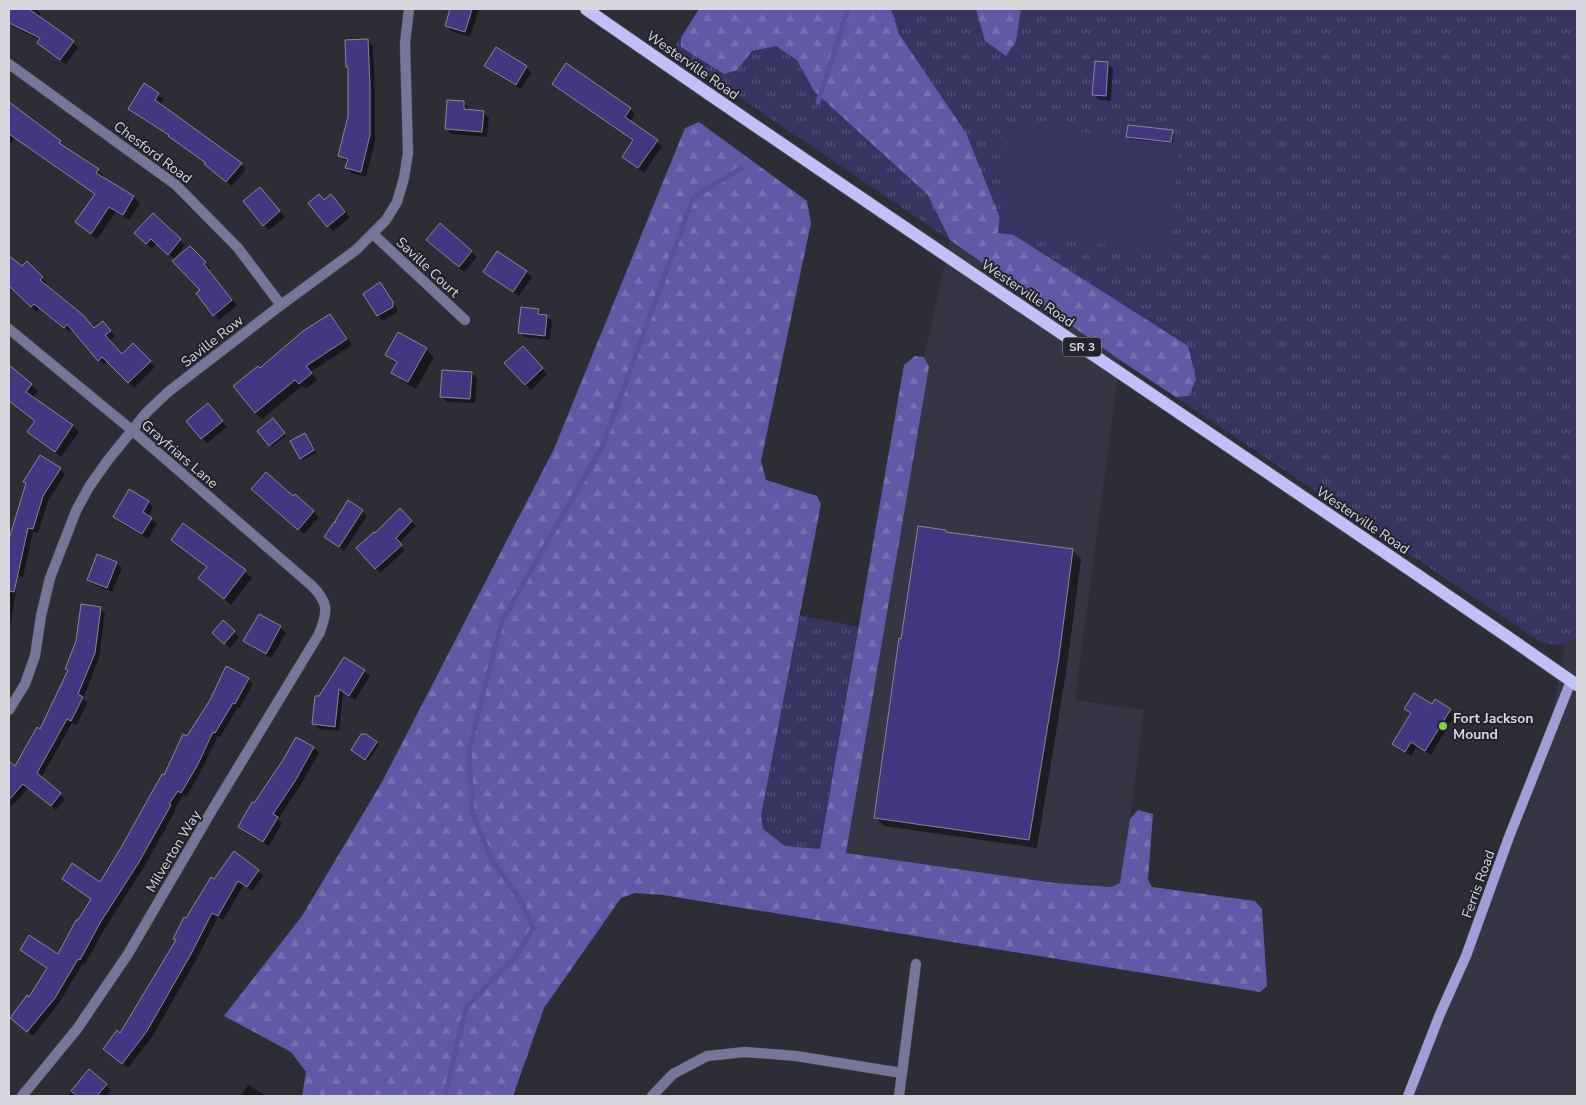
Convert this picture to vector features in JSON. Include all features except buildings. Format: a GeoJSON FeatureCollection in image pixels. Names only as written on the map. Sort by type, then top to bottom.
{"type":"FeatureCollection","features":[{"type":"Feature","properties":{"kind":"main road","name":"Westerville Road"},"geometry":{"type":"LineString","coordinates":[[586,9],[766,135],[1425,580],[1575,679]]}},
{"type":"Feature","properties":{"kind":"main road","name":"Ferris Road"},"geometry":{"type":"LineString","coordinates":[[1408,1096],[1440,1014],[1466,956],[1509,837],[1575,679]]}},
{"type":"Feature","properties":{"kind":"street","name":"Saville Row"},"geometry":{"type":"LineString","coordinates":[[9,710],[24,684],[35,656],[41,616],[50,578],[76,510],[108,460],[147,412],[168,392],[356,250],[386,220],[396,202],[408,153],[405,43],[410,9]]}},
{"type":"Feature","properties":{"kind":"street","name":"Chesford Road"},"geometry":{"type":"LineString","coordinates":[[9,64],[176,185],[238,248],[281,305]]}},
{"type":"Feature","properties":{"kind":"street","name":"Saville Court"},"geometry":{"type":"LineString","coordinates":[[373,234],[465,320]]}},
{"type":"Feature","properties":{"kind":"street","name":"Grayfriars Lane"},"geometry":{"type":"LineString","coordinates":[[9,329],[133,431],[321,594],[326,607]]}},
{"type":"Feature","properties":{"kind":"street","name":"Milverton Way"},"geometry":{"type":"LineString","coordinates":[[22,1096],[77,1028],[128,954],[211,812],[319,634],[324,621],[326,607]]}},
{"type":"Feature","properties":{"kind":"street"},"geometry":{"type":"LineString","coordinates":[[899,1096],[916,964]]}},
{"type":"Feature","properties":{"kind":"street"},"geometry":{"type":"LineString","coordinates":[[652,1096],[672,1074],[707,1056],[746,1052],[796,1056],[902,1073]]}},
{"type":"Feature","properties":{"kind":"shaded area"},"geometry":{"type":"Polygon","coordinates":[[[950,240],[1120,360],[1075,700],[1144,710],[1120,883],[1111,887],[1055,883],[846,853],[929,367],[924,357],[950,240]]]}},
{"type":"Feature","properties":{"kind":"shaded area"},"geometry":{"type":"Polygon","coordinates":[[[1577,640],[1577,1096],[1408,1096],[1552,716],[1565,645],[1577,640]]]}},
{"type":"Feature","properties":{"kind":"green space"},"geometry":{"type":"Polygon","coordinates":[[[699,9],[1577,9],[1577,640],[1565,645],[1542,643],[1120,360],[950,240],[671,51],[699,9]]]}},
{"type":"Feature","properties":{"kind":"green space"},"geometry":{"type":"Polygon","coordinates":[[[699,9],[891,9],[899,34],[966,133],[1000,218],[999,232],[1012,234],[1188,346],[1196,379],[1189,396],[1176,397],[1120,360],[950,240],[928,195],[814,91],[797,60],[776,46],[752,51],[737,70],[724,74],[681,47],[681,38],[699,9]]]}},
{"type":"Feature","properties":{"kind":"green space"},"geometry":{"type":"Polygon","coordinates":[[[976,9],[1021,9],[1016,41],[1006,56],[985,41],[976,9]]]}},
{"type":"Feature","properties":{"kind":"green space"},"geometry":{"type":"Polygon","coordinates":[[[699,122],[807,201],[811,223],[761,461],[766,480],[817,496],[821,504],[761,816],[763,829],[785,846],[820,849],[904,365],[915,356],[924,357],[929,367],[846,853],[1055,883],[1111,887],[1120,883],[1130,819],[1138,810],[1153,814],[1148,880],[1152,887],[1255,901],[1262,909],[1267,986],[1260,992],[663,895],[635,893],[621,898],[544,1008],[513,1096],[302,1096],[306,1072],[291,1052],[224,1016],[302,916],[382,782],[554,449],[685,128],[699,122]]]}},
{"type":"Feature","properties":{"kind":"green space"},"geometry":{"type":"Polygon","coordinates":[[[1010,124],[1180,143],[1169,251],[998,233],[1010,124]]]}},
{"type":"Feature","properties":{"kind":"green space"},"geometry":{"type":"Polygon","coordinates":[[[799,615],[858,627],[820,850],[785,846],[763,829],[761,816],[799,615]]]}},
{"type":"Feature","properties":{"kind":"waterway"},"geometry":{"type":"LineString","coordinates":[[818,102],[848,9]]}},
{"type":"Feature","properties":{"kind":"waterway"},"geometry":{"type":"LineString","coordinates":[[445,1096],[466,1007],[516,956],[533,928],[519,898],[492,860],[472,813],[469,749],[502,621],[603,445],[693,198],[741,168]]}},
{"type":"Feature","properties":{"kind":"place","name":"Fort Jackson Mound"},"geometry":{"type":"Point","coordinates":[1443,726]}}]}
